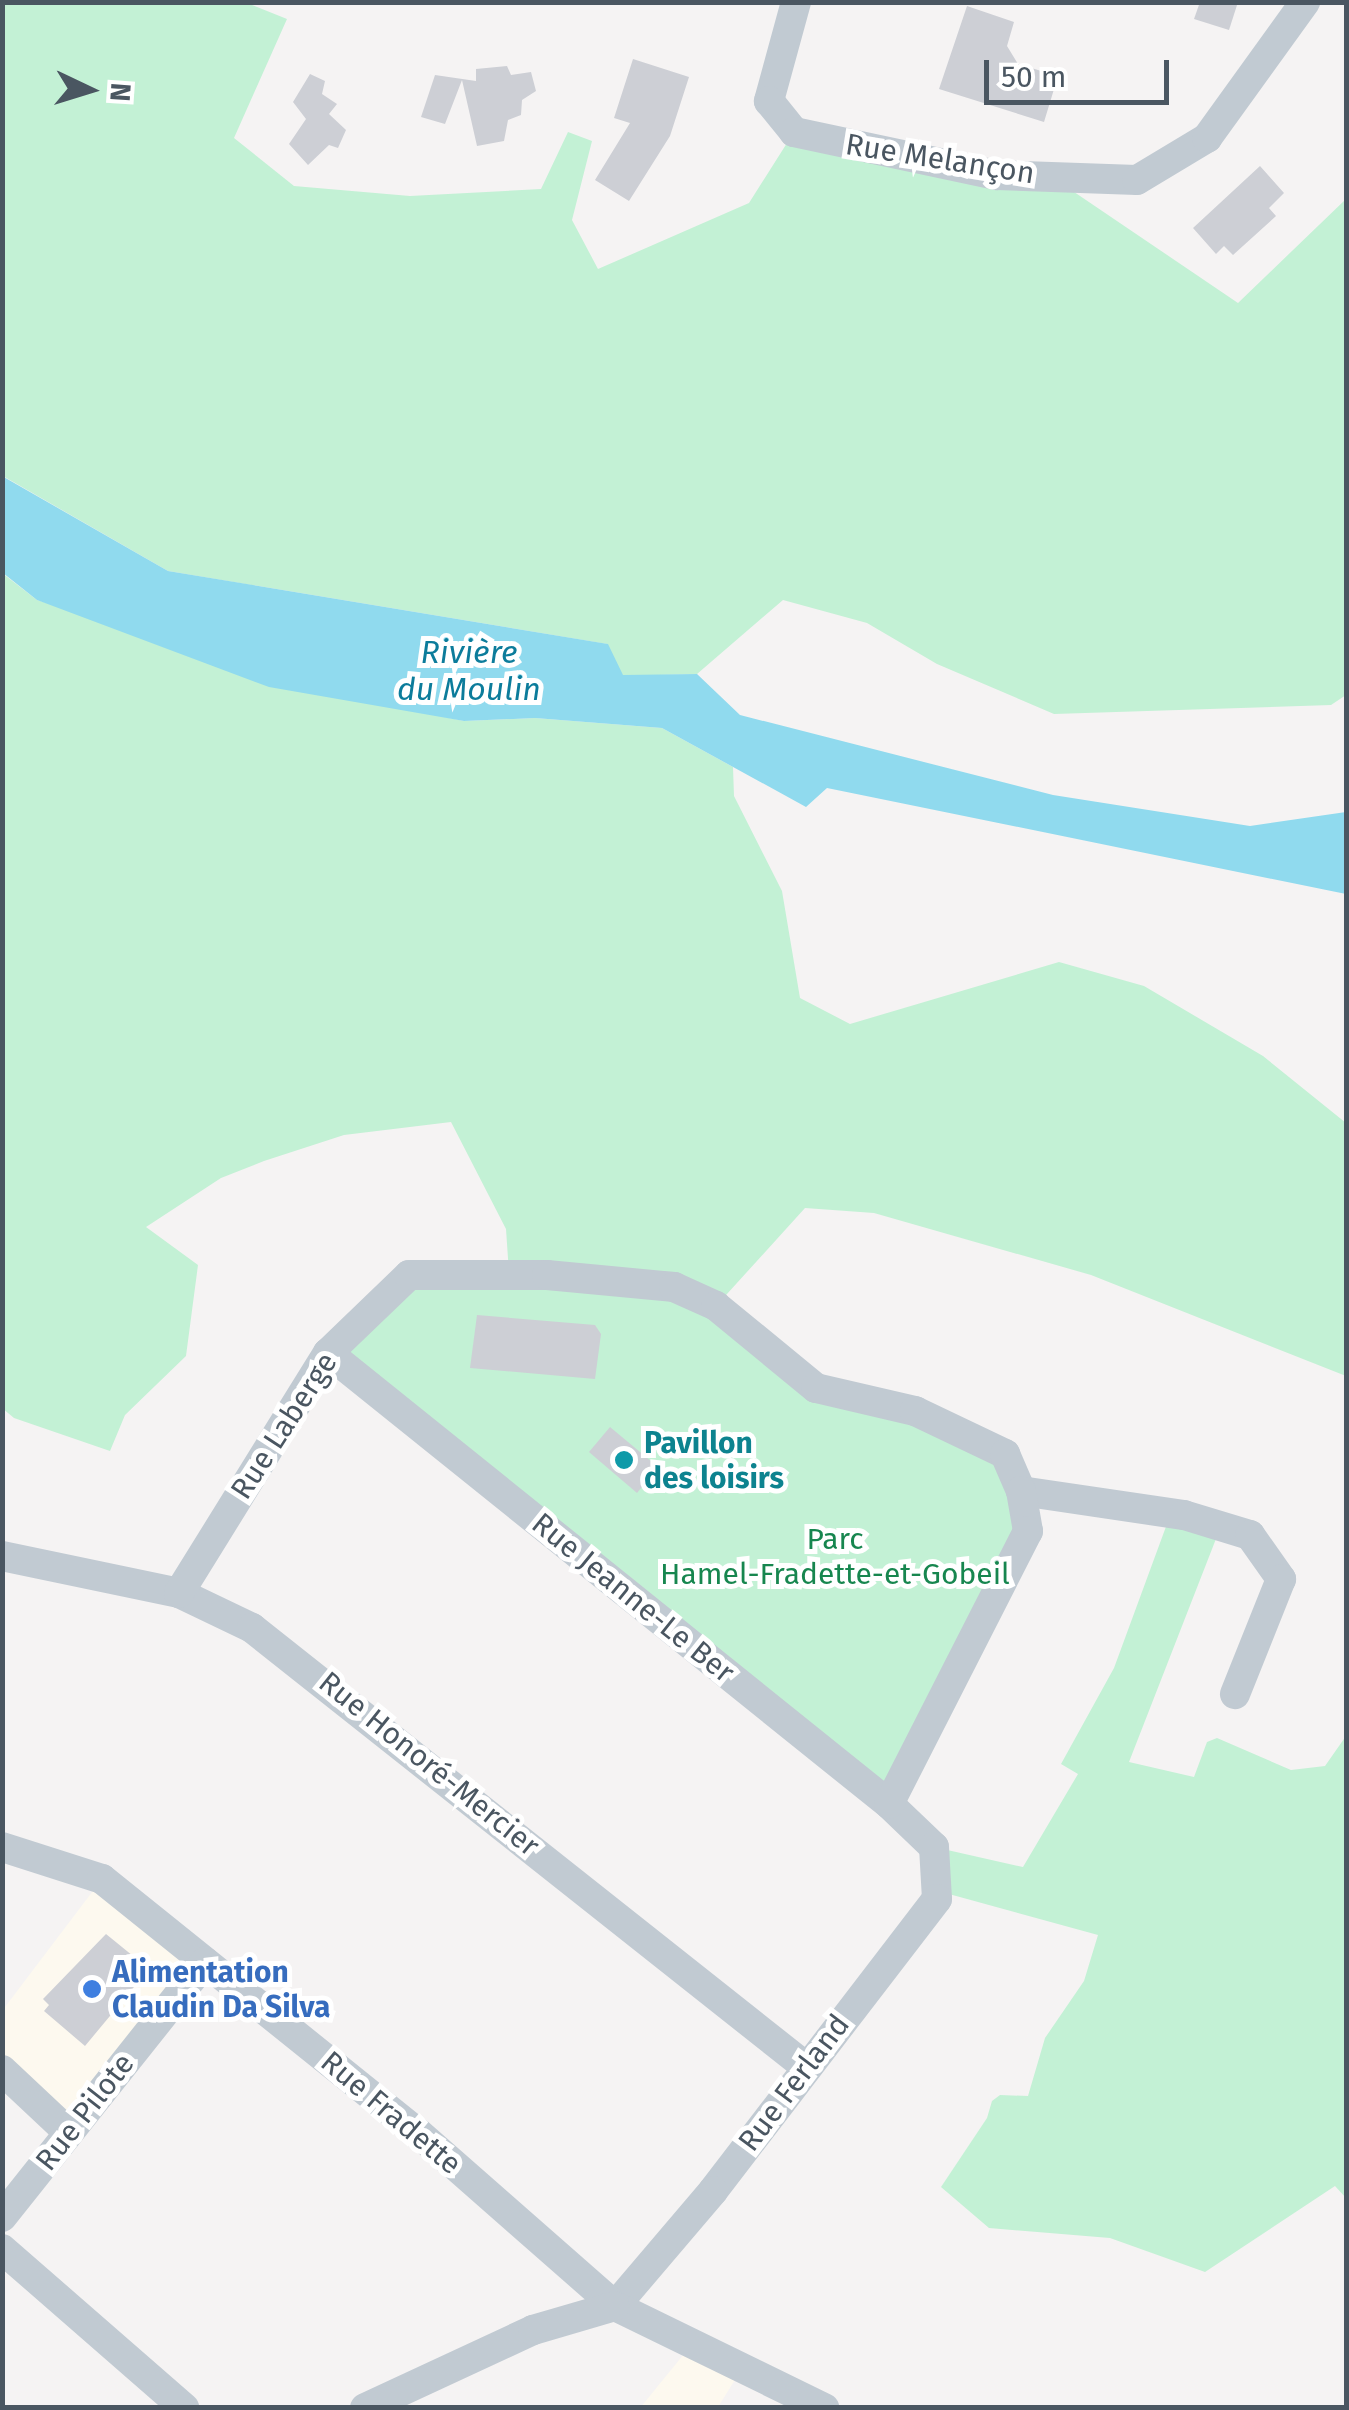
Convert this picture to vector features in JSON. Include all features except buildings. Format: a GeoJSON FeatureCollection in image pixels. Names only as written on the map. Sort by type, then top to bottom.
{"type":"FeatureCollection","features":[{"type":"Feature","properties":{"kind":"street","name":"Rue Melançon"},"geometry":{"type":"LineString","coordinates":[[796,2],[769,101],[794,132],[997,175],[1137,180],[1207,138],[1305,2]]}},
{"type":"Feature","properties":{"kind":"street","name":"Rue Laberge"},"geometry":{"type":"LineString","coordinates":[[179,1593],[328,1353],[409,1275],[547,1275],[674,1287],[716,1306],[816,1388],[915,1412],[1005,1454],[1020,1491]]}},
{"type":"Feature","properties":{"kind":"street","name":"Rue Jeanne-Le Ber"},"geometry":{"type":"LineString","coordinates":[[328,1353],[889,1804],[934,1847]]}},
{"type":"Feature","properties":{"kind":"street"},"geometry":{"type":"LineString","coordinates":[[889,1804],[1028,1531],[1020,1491],[1184,1514],[1250,1535],[1281,1579],[1234,1694]]}},
{"type":"Feature","properties":{"kind":"street","name":"Rue Honoré-Mercier"},"geometry":{"type":"LineString","coordinates":[[2,1556],[179,1593],[295,1656],[806,2067]]}},
{"type":"Feature","properties":{"kind":"street","name":"Rue Fradette"},"geometry":{"type":"LineString","coordinates":[[2,1847],[102,1879],[417,2132],[615,2306],[824,2408]]}},
{"type":"Feature","properties":{"kind":"street","name":"Rue Ferland"},"geometry":{"type":"LineString","coordinates":[[615,2306],[937,1899],[934,1847]]}},
{"type":"Feature","properties":{"kind":"street","name":"Rue Pilote"},"geometry":{"type":"LineString","coordinates":[[2,2217],[205,1962]]}},
{"type":"Feature","properties":{"kind":"street"},"geometry":{"type":"LineString","coordinates":[[2,2070],[68,2132]]}},
{"type":"Feature","properties":{"kind":"street"},"geometry":{"type":"LineString","coordinates":[[2,2249],[184,2408]]}},
{"type":"Feature","properties":{"kind":"street"},"geometry":{"type":"LineString","coordinates":[[365,2408],[533,2330],[615,2306]]}},
{"type":"Feature","properties":{"kind":"shaded area"},"geometry":{"type":"Polygon","coordinates":[[[102,1879],[205,1962],[68,2132],[3,2070],[2,2011],[102,1879]]]}},
{"type":"Feature","properties":{"kind":"shaded area"},"geometry":{"type":"Polygon","coordinates":[[[693,2343],[743,2367],[718,2407],[640,2408],[693,2343]]]}},
{"type":"Feature","properties":{"kind":"green space"},"geometry":{"type":"Polygon","coordinates":[[[2,3],[247,3],[287,19],[234,138],[294,186],[410,196],[541,189],[568,132],[592,141],[572,220],[598,269],[749,203],[794,132],[1052,177],[1238,303],[1346,199],[1346,695],[1331,705],[1054,714],[937,664],[867,623],[783,600],[697,674],[622,676],[607,644],[168,571],[3,476],[2,3]]]}},
{"type":"Feature","properties":{"kind":"green space","name":"Parc Hamel-Fradette-et-Gobeil"},"geometry":{"type":"Polygon","coordinates":[[[2,573],[37,600],[381,704],[464,721],[535,718],[662,728],[733,767],[734,796],[782,891],[800,998],[850,1024],[1059,962],[1144,986],[1263,1056],[1346,1123],[1346,1376],[1091,1275],[874,1213],[805,1208],[717,1305],[788,1371],[1005,1454],[1028,1531],[889,1804],[328,1353],[409,1275],[509,1273],[506,1229],[451,1122],[344,1135],[264,1161],[221,1178],[146,1227],[198,1265],[186,1356],[125,1415],[110,1451],[14,1418],[2,1408],[2,573]]]}},
{"type":"Feature","properties":{"kind":"green space"},"geometry":{"type":"Polygon","coordinates":[[[1171,1513],[1221,1526],[1129,1762],[1194,1777],[1207,1742],[1217,1738],[1291,1770],[1325,1766],[1346,1736],[1346,2198],[1335,2186],[1205,2272],[1110,2238],[989,2228],[941,2187],[987,2118],[992,2101],[1000,2095],[1028,2096],[1045,2038],[1084,1981],[1098,1935],[938,1891],[934,1847],[1023,1867],[1078,1774],[1061,1764],[1114,1668],[1171,1513]]]}},
{"type":"Feature","properties":{"kind":"water","name":"Rivière du Moulin"},"geometry":{"type":"Polygon","coordinates":[[[2,476],[168,571],[608,644],[623,675],[697,674],[740,715],[1053,795],[1250,826],[1346,812],[1346,894],[827,788],[806,807],[662,728],[535,718],[464,721],[269,687],[37,600],[3,573],[2,476]]]}},
{"type":"Feature","properties":{"kind":"place","name":"Pavillon des loisirs"},"geometry":{"type":"Point","coordinates":[624,1460]}},
{"type":"Feature","properties":{"kind":"place","name":"Alimentation Claudin Da Silva"},"geometry":{"type":"Point","coordinates":[92,1989]}}]}
